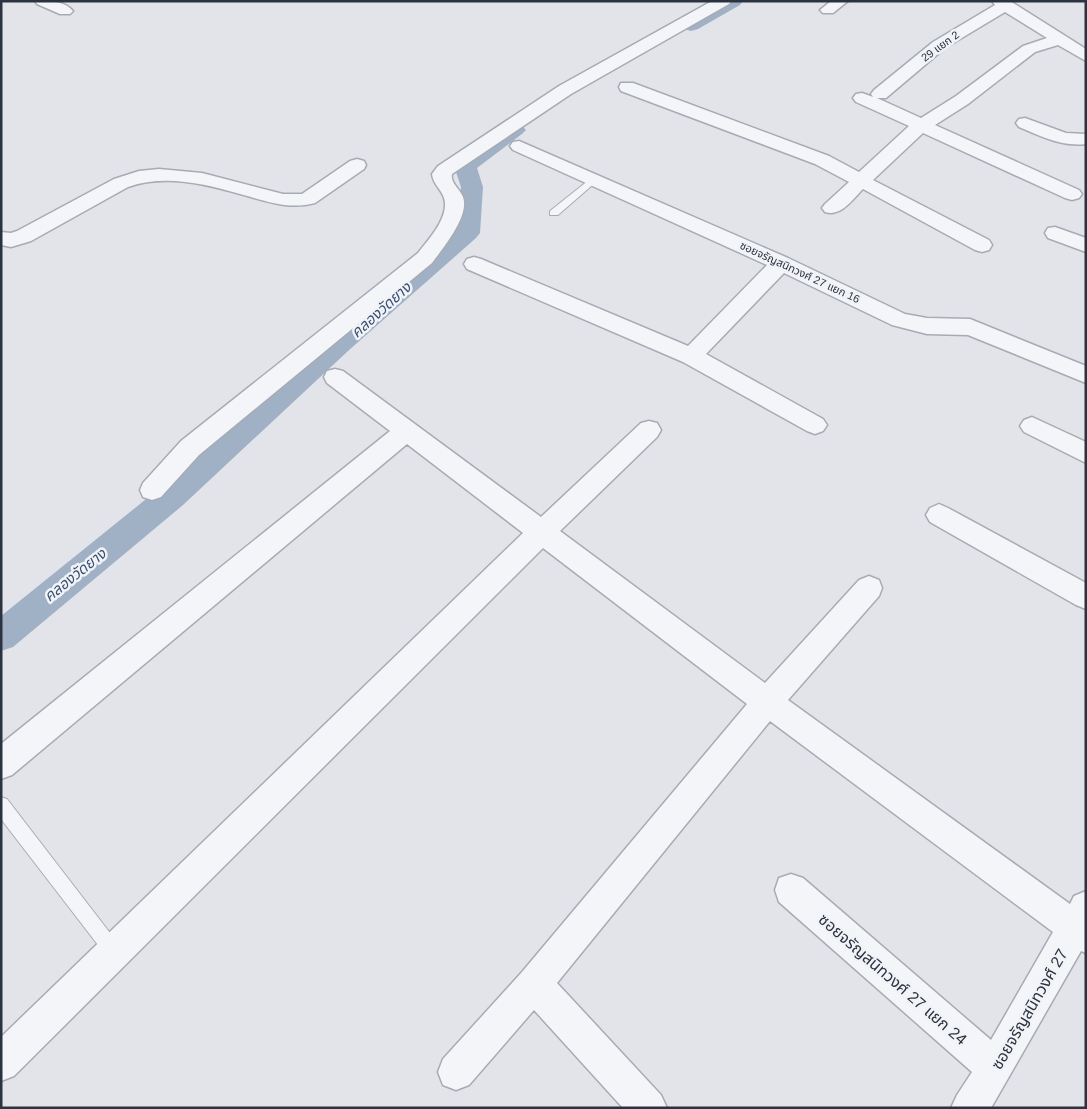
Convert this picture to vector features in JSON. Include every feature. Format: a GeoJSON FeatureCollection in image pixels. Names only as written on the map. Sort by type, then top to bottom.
{"type":"FeatureCollection","features":[{"type":"Feature","properties":{"kind":"street"},"geometry":{"type":"LineString","coordinates":[[42,1],[65,11]]}},
{"type":"Feature","properties":{"kind":"street"},"geometry":{"type":"LineString","coordinates":[[152,490],[190,448],[424,258],[442,236],[455,206],[454,196],[442,180],[441,174],[445,170],[565,90],[724,1]]}},
{"type":"Feature","properties":{"kind":"street"},"geometry":{"type":"LineString","coordinates":[[1002,3],[1086,56]]}},
{"type":"Feature","properties":{"kind":"street","name":"29 แยก 2"},"geometry":{"type":"LineString","coordinates":[[880,94],[939,45],[1002,3]]}},
{"type":"Feature","properties":{"kind":"street"},"geometry":{"type":"LineString","coordinates":[[832,208],[922,126],[962,100],[1029,49],[1062,42],[1086,34]]}},
{"type":"Feature","properties":{"kind":"street"},"geometry":{"type":"LineString","coordinates":[[627,87],[822,160],[982,245]]}},
{"type":"Feature","properties":{"kind":"street"},"geometry":{"type":"LineString","coordinates":[[862,98],[1072,194]]}},
{"type":"Feature","properties":{"kind":"street"},"geometry":{"type":"LineString","coordinates":[[1025,123],[1053,135],[1080,140],[1086,138]]}},
{"type":"Feature","properties":{"kind":"street","name":"ซอยจรัญสนิทวงศ์ 27 แยก 16"},"geometry":{"type":"LineString","coordinates":[[519,146],[781,262],[900,320],[927,326],[970,327],[1086,375]]}},
{"type":"Feature","properties":{"kind":"street"},"geometry":{"type":"LineString","coordinates":[[1,238],[11,240],[24,236],[121,183],[145,175],[198,178],[297,202],[308,199],[357,165]]}},
{"type":"Feature","properties":{"kind":"street"},"geometry":{"type":"LineString","coordinates":[[1055,233],[1086,245]]}},
{"type":"Feature","properties":{"kind":"street"},"geometry":{"type":"LineString","coordinates":[[691,356],[781,262]]}},
{"type":"Feature","properties":{"kind":"street"},"geometry":{"type":"LineString","coordinates":[[474,264],[691,356],[815,425]]}},
{"type":"Feature","properties":{"kind":"street"},"geometry":{"type":"LineString","coordinates":[[335,376],[543,531],[767,702],[1083,924]]}},
{"type":"Feature","properties":{"kind":"street"},"geometry":{"type":"LineString","coordinates":[[1032,426],[1086,453]]}},
{"type":"Feature","properties":{"kind":"street"},"geometry":{"type":"LineString","coordinates":[[1,764],[408,430]]}},
{"type":"Feature","properties":{"kind":"street"},"geometry":{"type":"LineString","coordinates":[[1,1063],[543,531],[649,430]]}},
{"type":"Feature","properties":{"kind":"street"},"geometry":{"type":"LineString","coordinates":[[939,515],[1086,597]]}},
{"type":"Feature","properties":{"kind":"street"},"geometry":{"type":"LineString","coordinates":[[456,1072],[534,984],[767,702],[869,588]]}},
{"type":"Feature","properties":{"kind":"street","name":"ซอยจรัญสนิทวงศ์ 27 แยก 24"},"geometry":{"type":"LineString","coordinates":[[791,890],[995,1068]]}},
{"type":"Feature","properties":{"kind":"street","name":"ซอยจรัญสนิทวงศ์ 27"},"geometry":{"type":"LineString","coordinates":[[970,1108],[1083,924]]}},
{"type":"Feature","properties":{"kind":"street"},"geometry":{"type":"LineString","coordinates":[[534,984],[648,1108]]}},
{"type":"Feature","properties":{"kind":"lane"},"geometry":{"type":"LineString","coordinates":[[554,213],[594,180]]}},
{"type":"Feature","properties":{"kind":"lane"},"geometry":{"type":"LineString","coordinates":[[1,805],[114,953]]}},
{"type":"Feature","properties":{"kind":"waterway","name":"คลองวัดยาง"},"geometry":{"type":"LineString","coordinates":[[691,25],[734,1]]}},
{"type":"Feature","properties":{"kind":"waterway","name":"คลองวัดยาง"},"geometry":{"type":"LineString","coordinates":[[1,636],[172,496],[339,344],[468,233],[472,187],[465,166],[515,130]]}}]}
